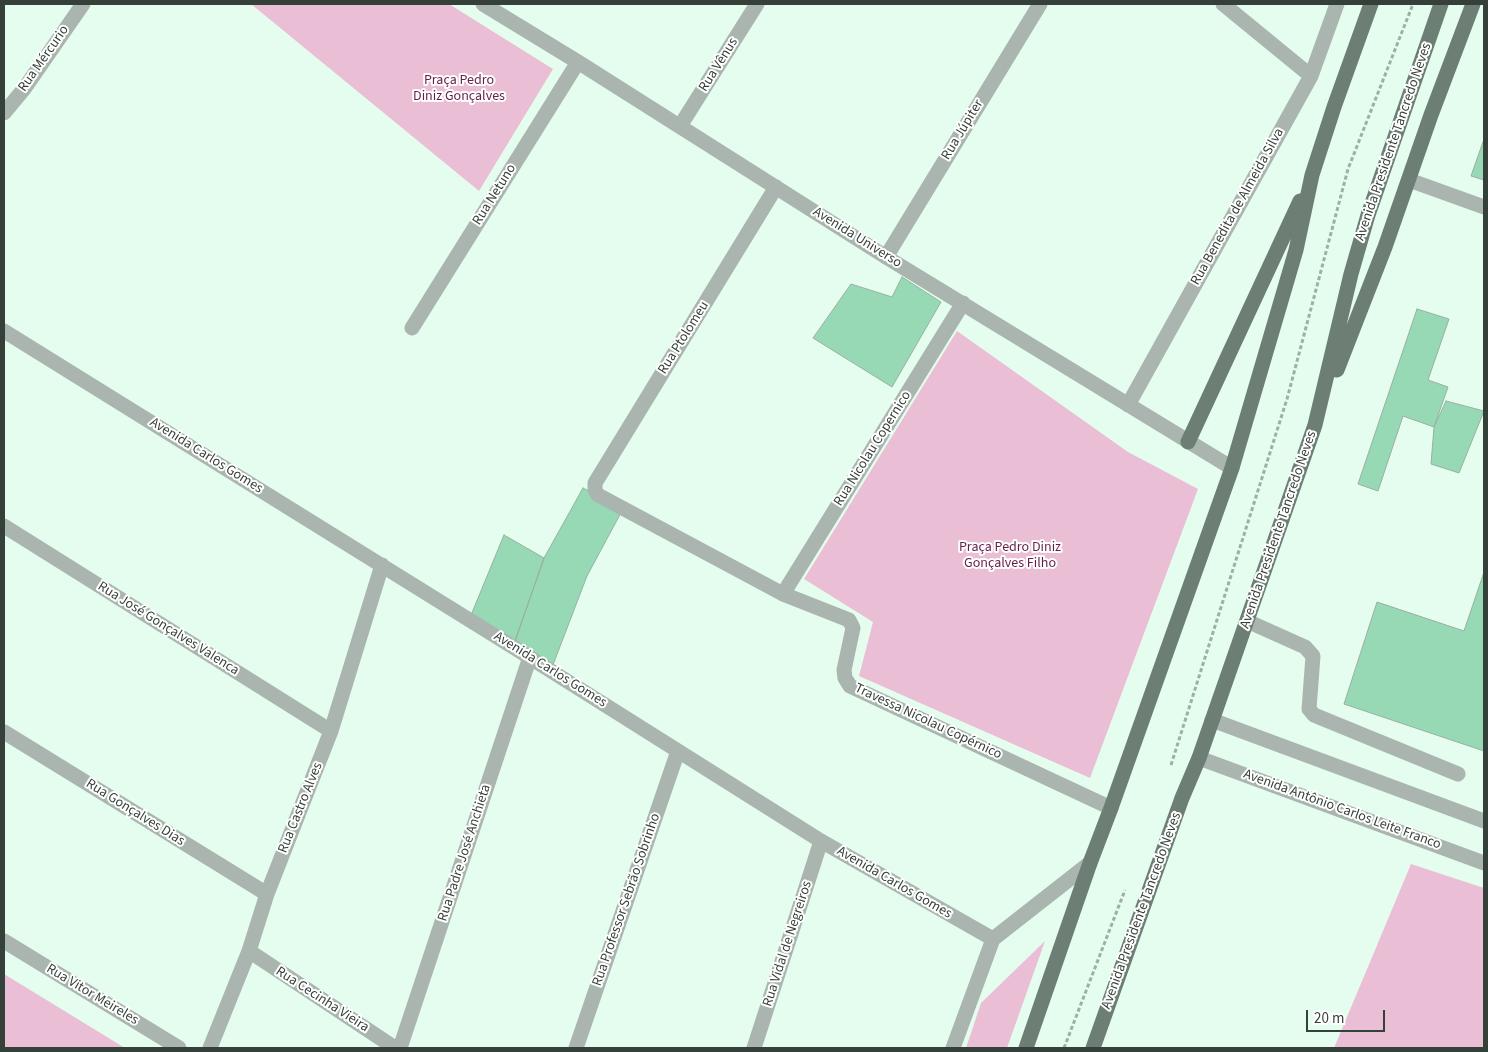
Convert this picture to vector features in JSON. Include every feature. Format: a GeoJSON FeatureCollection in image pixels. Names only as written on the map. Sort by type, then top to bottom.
{"type":"FeatureCollection","features":[{"type":"Feature","properties":{"kind":"main road"},"geometry":{"type":"LineString","coordinates":[[1026,1048],[1090,863],[1112,808],[1232,468],[1296,250],[1312,175],[1371,4]]}},
{"type":"Feature","properties":{"kind":"main road","name":"Avenida Presidente Tancredo Neves"},"geometry":{"type":"LineString","coordinates":[[1093,1048],[1182,798],[1199,758],[1315,425],[1351,274],[1368,215],[1441,4]]}},
{"type":"Feature","properties":{"kind":"main road"},"geometry":{"type":"LineString","coordinates":[[1315,425],[1385,247],[1431,115],[1473,4]]}},
{"type":"Feature","properties":{"kind":"main road"},"geometry":{"type":"LineString","coordinates":[[1188,442],[1312,175]]}},
{"type":"Feature","properties":{"kind":"street","name":"Rua Mércurio"},"geometry":{"type":"LineString","coordinates":[[4,113],[24,90],[83,4]]}},
{"type":"Feature","properties":{"kind":"street","name":"Avenida Universo"},"geometry":{"type":"LineString","coordinates":[[483,4],[503,9],[578,62],[886,257],[1232,468]]}},
{"type":"Feature","properties":{"kind":"street","name":"Rua Vênus"},"geometry":{"type":"LineString","coordinates":[[680,126],[757,4]]}},
{"type":"Feature","properties":{"kind":"street","name":"Rua Júpiter"},"geometry":{"type":"LineString","coordinates":[[886,257],[1040,4]]}},
{"type":"Feature","properties":{"kind":"street"},"geometry":{"type":"LineString","coordinates":[[1223,4],[1311,76]]}},
{"type":"Feature","properties":{"kind":"street","name":"Rua Benedita de Almeida Silva"},"geometry":{"type":"LineString","coordinates":[[1128,405],[1311,76],[1337,4]]}},
{"type":"Feature","properties":{"kind":"street","name":"Rua Netuno"},"geometry":{"type":"LineString","coordinates":[[412,328],[578,62]]}},
{"type":"Feature","properties":{"kind":"street"},"geometry":{"type":"LineString","coordinates":[[1409,180],[1484,207]]}},
{"type":"Feature","properties":{"kind":"street","name":"Rua Ptolomeu"},"geometry":{"type":"LineString","coordinates":[[595,490],[595,482],[776,187]]}},
{"type":"Feature","properties":{"kind":"street","name":"Rua Nicolau Copernico"},"geometry":{"type":"LineString","coordinates":[[783,594],[963,303]]}},
{"type":"Feature","properties":{"kind":"street","name":"Avenida Carlos Gomes"},"geometry":{"type":"LineString","coordinates":[[4,331],[821,840],[993,939]]}},
{"type":"Feature","properties":{"kind":"street","name":"Travessa Nicolau Copérnico"},"geometry":{"type":"LineString","coordinates":[[595,490],[598,495],[783,594],[849,620],[852,624],[852,636],[844,670],[845,678],[850,686],[1112,808]]}},
{"type":"Feature","properties":{"kind":"street","name":"Rua José Gonçalves Valenca"},"geometry":{"type":"LineString","coordinates":[[4,526],[331,731]]}},
{"type":"Feature","properties":{"kind":"street","name":"Rua Castro Alves"},"geometry":{"type":"LineString","coordinates":[[210,1048],[249,951],[267,894],[331,731],[382,565]]}},
{"type":"Feature","properties":{"kind":"street"},"geometry":{"type":"LineString","coordinates":[[1247,622],[1305,647],[1313,656],[1309,709],[1314,715],[1458,774]]}},
{"type":"Feature","properties":{"kind":"street","name":"Rua Padre José Anchieta"},"geometry":{"type":"LineString","coordinates":[[400,1048],[530,657]]}},
{"type":"Feature","properties":{"kind":"street"},"geometry":{"type":"LineString","coordinates":[[1212,720],[1484,821]]}},
{"type":"Feature","properties":{"kind":"street","name":"Rua Gonçalves Dias"},"geometry":{"type":"LineString","coordinates":[[4,732],[267,894]]}},
{"type":"Feature","properties":{"kind":"street","name":"Rua Professor Sebrão Sobrinho"},"geometry":{"type":"LineString","coordinates":[[576,1048],[678,751]]}},
{"type":"Feature","properties":{"kind":"street","name":"Avenida Antônio Carlos Leite Franco"},"geometry":{"type":"LineString","coordinates":[[1199,758],[1484,862]]}},
{"type":"Feature","properties":{"kind":"street","name":"Rua Vidal de Negreiros"},"geometry":{"type":"LineString","coordinates":[[754,1048],[821,840]]}},
{"type":"Feature","properties":{"kind":"street"},"geometry":{"type":"LineString","coordinates":[[953,1048],[993,939],[1090,863]]}},
{"type":"Feature","properties":{"kind":"street","name":"Rua Vitor Meireles"},"geometry":{"type":"LineString","coordinates":[[4,941],[179,1048]]}},
{"type":"Feature","properties":{"kind":"street","name":"Rua Cecinha Vieira"},"geometry":{"type":"LineString","coordinates":[[249,951],[395,1048]]}},
{"type":"Feature","properties":{"kind":"path"},"geometry":{"type":"LineString","coordinates":[[1168,774],[1287,399],[1348,169],[1413,4]]}},
{"type":"Feature","properties":{"kind":"path"},"geometry":{"type":"LineString","coordinates":[[1064,1048],[1127,884]]}},
{"type":"Feature","properties":{"kind":"green space","name":"Praça Pedro Diniz Gonçalves"},"geometry":{"type":"Polygon","coordinates":[[[251,4],[449,4],[553,69],[479,191],[251,4]]]}},
{"type":"Feature","properties":{"kind":"green space","name":"Praça Pedro Diniz Gonçalves Filho"},"geometry":{"type":"Polygon","coordinates":[[[957,331],[1128,452],[1198,489],[1090,778],[859,676],[873,622],[804,579],[957,331]]]}},
{"type":"Feature","properties":{"kind":"green space"},"geometry":{"type":"Polygon","coordinates":[[[1411,864],[1484,888],[1484,1048],[1334,1048],[1411,864]]]}},
{"type":"Feature","properties":{"kind":"green space"},"geometry":{"type":"Polygon","coordinates":[[[1045,941],[1007,1048],[966,1048],[981,1003],[1045,941]]]}},
{"type":"Feature","properties":{"kind":"green space"},"geometry":{"type":"Polygon","coordinates":[[[4,974],[125,1048],[4,1048],[4,974]]]}},
{"type":"Feature","properties":{"kind":"building"},"geometry":{"type":"Polygon","coordinates":[[[1484,139],[1484,180],[1471,176],[1484,139]]]}},
{"type":"Feature","properties":{"kind":"building"},"geometry":{"type":"Polygon","coordinates":[[[902,277],[941,302],[892,387],[813,338],[851,284],[892,297],[902,277]]]}},
{"type":"Feature","properties":{"kind":"building"},"geometry":{"type":"Polygon","coordinates":[[[1417,309],[1449,319],[1428,380],[1448,387],[1434,427],[1403,416],[1378,491],[1358,484],[1417,309]]]}},
{"type":"Feature","properties":{"kind":"building"},"geometry":{"type":"Polygon","coordinates":[[[1446,401],[1484,411],[1459,473],[1431,464],[1434,427],[1446,401]]]}},
{"type":"Feature","properties":{"kind":"building"},"geometry":{"type":"Polygon","coordinates":[[[583,488],[623,509],[587,576],[551,670],[513,647],[544,558],[583,488]]]}},
{"type":"Feature","properties":{"kind":"building"},"geometry":{"type":"Polygon","coordinates":[[[504,535],[544,558],[513,647],[469,620],[504,535]]]}},
{"type":"Feature","properties":{"kind":"building"},"geometry":{"type":"Polygon","coordinates":[[[1484,572],[1484,751],[1344,704],[1377,602],[1464,631],[1484,572]]]}}]}
